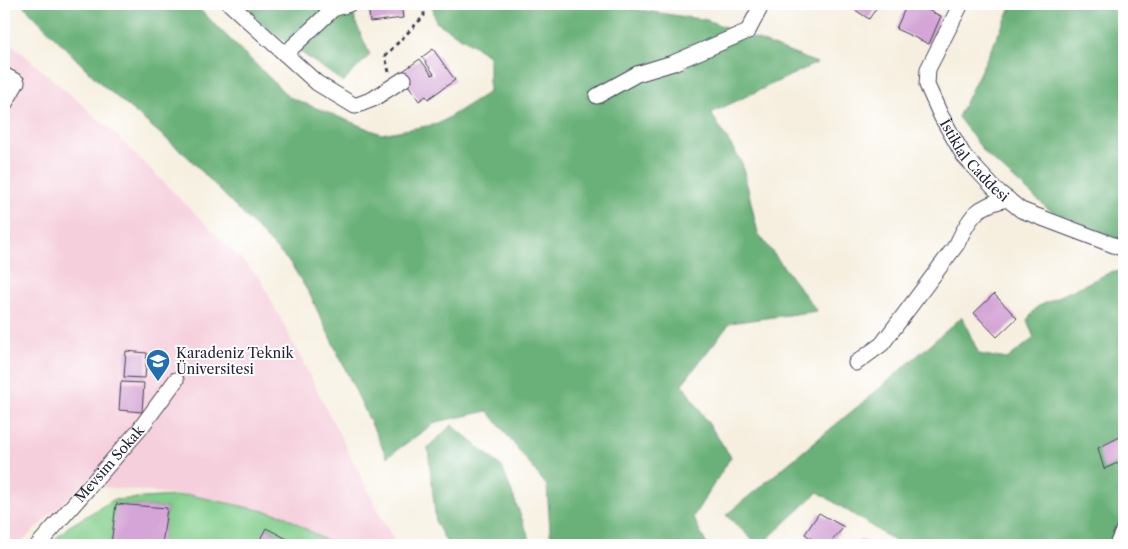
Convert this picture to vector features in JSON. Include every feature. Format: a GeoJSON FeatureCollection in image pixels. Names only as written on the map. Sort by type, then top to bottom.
{"type":"FeatureCollection","features":[{"type":"Feature","properties":{"kind":"street"},"geometry":{"type":"LineString","coordinates":[[230,4],[317,83],[356,106],[372,99],[404,79]]}},
{"type":"Feature","properties":{"kind":"street"},"geometry":{"type":"LineString","coordinates":[[285,54],[333,9],[349,4]]}},
{"type":"Feature","properties":{"kind":"street"},"geometry":{"type":"LineString","coordinates":[[597,96],[636,74],[673,63],[748,31],[762,4]]}},
{"type":"Feature","properties":{"kind":"street","name":"İstiklal Caddesi"},"geometry":{"type":"LineString","coordinates":[[960,4],[928,69],[927,86],[941,116],[964,156],[1021,210],[1124,249]]}},
{"type":"Feature","properties":{"kind":"street"},"geometry":{"type":"LineString","coordinates":[[4,75],[17,82],[4,106]]}},
{"type":"Feature","properties":{"kind":"street"},"geometry":{"type":"LineString","coordinates":[[856,363],[882,344],[957,244],[966,226],[978,211],[989,203],[1008,199]]}},
{"type":"Feature","properties":{"kind":"street","name":"Mevsim Sokak"},"geometry":{"type":"LineString","coordinates":[[38,545],[139,430],[176,380]]}},
{"type":"Feature","properties":{"kind":"street"},"geometry":{"type":"LineString","coordinates":[[1117,545],[1124,529]]}},
{"type":"Feature","properties":{"kind":"path"},"geometry":{"type":"LineString","coordinates":[[404,79],[389,73],[385,56],[424,16],[424,4]]}},
{"type":"Feature","properties":{"kind":"shaded area","name":"Karadeniz Teknik Üniversitesi"},"geometry":{"type":"Polygon","coordinates":[[[4,37],[112,131],[260,278],[396,545],[49,545],[68,527],[113,500],[186,495],[81,485],[18,545],[4,545],[4,37]]]}},
{"type":"Feature","properties":{"kind":"green space"},"geometry":{"type":"Polygon","coordinates":[[[22,4],[194,4],[289,97],[381,134],[438,124],[489,92],[489,55],[436,22],[432,4],[599,4],[707,20],[817,63],[711,113],[742,163],[758,233],[817,311],[730,323],[682,384],[731,457],[693,517],[707,545],[551,545],[547,486],[488,411],[436,422],[387,457],[310,295],[291,264],[188,157],[100,83],[22,4]]]}},
{"type":"Feature","properties":{"kind":"green space"},"geometry":{"type":"Polygon","coordinates":[[[245,4],[353,4],[355,21],[370,55],[343,82],[262,25],[245,4]]]}},
{"type":"Feature","properties":{"kind":"green space"},"geometry":{"type":"Polygon","coordinates":[[[1013,4],[1124,4],[1124,241],[1048,209],[986,154],[958,117],[1013,4]]]}},
{"type":"Feature","properties":{"kind":"green space"},"geometry":{"type":"Polygon","coordinates":[[[1113,271],[1124,273],[1124,524],[1108,545],[901,545],[818,492],[761,545],[758,545],[726,515],[880,388],[962,317],[979,354],[1007,359],[1034,338],[1027,320],[1037,307],[1113,271]]]}},
{"type":"Feature","properties":{"kind":"green space"},"geometry":{"type":"Polygon","coordinates":[[[452,425],[502,467],[532,545],[448,545],[436,523],[428,447],[452,425]]]}},
{"type":"Feature","properties":{"kind":"green space"},"geometry":{"type":"Polygon","coordinates":[[[190,495],[283,515],[333,545],[299,545],[267,528],[257,545],[162,545],[167,508],[117,504],[111,545],[49,545],[68,527],[113,500],[190,495]]]}},
{"type":"Feature","properties":{"kind":"building"},"geometry":{"type":"Polygon","coordinates":[[[368,4],[401,4],[403,18],[370,22],[368,4]]]}},
{"type":"Feature","properties":{"kind":"building"},"geometry":{"type":"Polygon","coordinates":[[[846,4],[879,4],[869,19],[846,4]]]}},
{"type":"Feature","properties":{"kind":"building"},"geometry":{"type":"Polygon","coordinates":[[[907,4],[913,4],[941,16],[929,44],[896,29],[907,4]]]}},
{"type":"Feature","properties":{"kind":"building"},"geometry":{"type":"Polygon","coordinates":[[[433,49],[455,80],[428,99],[426,96],[419,101],[400,73],[420,59],[432,75],[434,74],[422,57],[433,49]]]}},
{"type":"Feature","properties":{"kind":"building"},"geometry":{"type":"Polygon","coordinates":[[[994,294],[1017,318],[997,337],[974,313],[994,294]]]}},
{"type":"Feature","properties":{"kind":"building"},"geometry":{"type":"Polygon","coordinates":[[[126,351],[147,353],[145,378],[124,377],[126,351]]]}},
{"type":"Feature","properties":{"kind":"building"},"geometry":{"type":"Polygon","coordinates":[[[121,382],[144,383],[142,412],[119,410],[121,382]]]}},
{"type":"Feature","properties":{"kind":"building"},"geometry":{"type":"Polygon","coordinates":[[[1124,435],[1124,460],[1104,469],[1098,448],[1124,435]]]}},
{"type":"Feature","properties":{"kind":"building"},"geometry":{"type":"Polygon","coordinates":[[[116,504],[167,508],[162,545],[111,545],[116,504]]]}},
{"type":"Feature","properties":{"kind":"building"},"geometry":{"type":"Polygon","coordinates":[[[819,513],[844,527],[828,545],[820,545],[805,534],[819,513]]]}},
{"type":"Feature","properties":{"kind":"building"},"geometry":{"type":"Polygon","coordinates":[[[266,528],[299,545],[257,545],[266,528]]]}},
{"type":"Feature","properties":{"kind":"building"},"geometry":{"type":"Polygon","coordinates":[[[861,539],[876,545],[855,545],[861,539]]]}},
{"type":"Feature","properties":{"kind":"place","name":"Karadeniz Teknik Üniversitesi"},"geometry":{"type":"Point","coordinates":[158,382]}}]}
